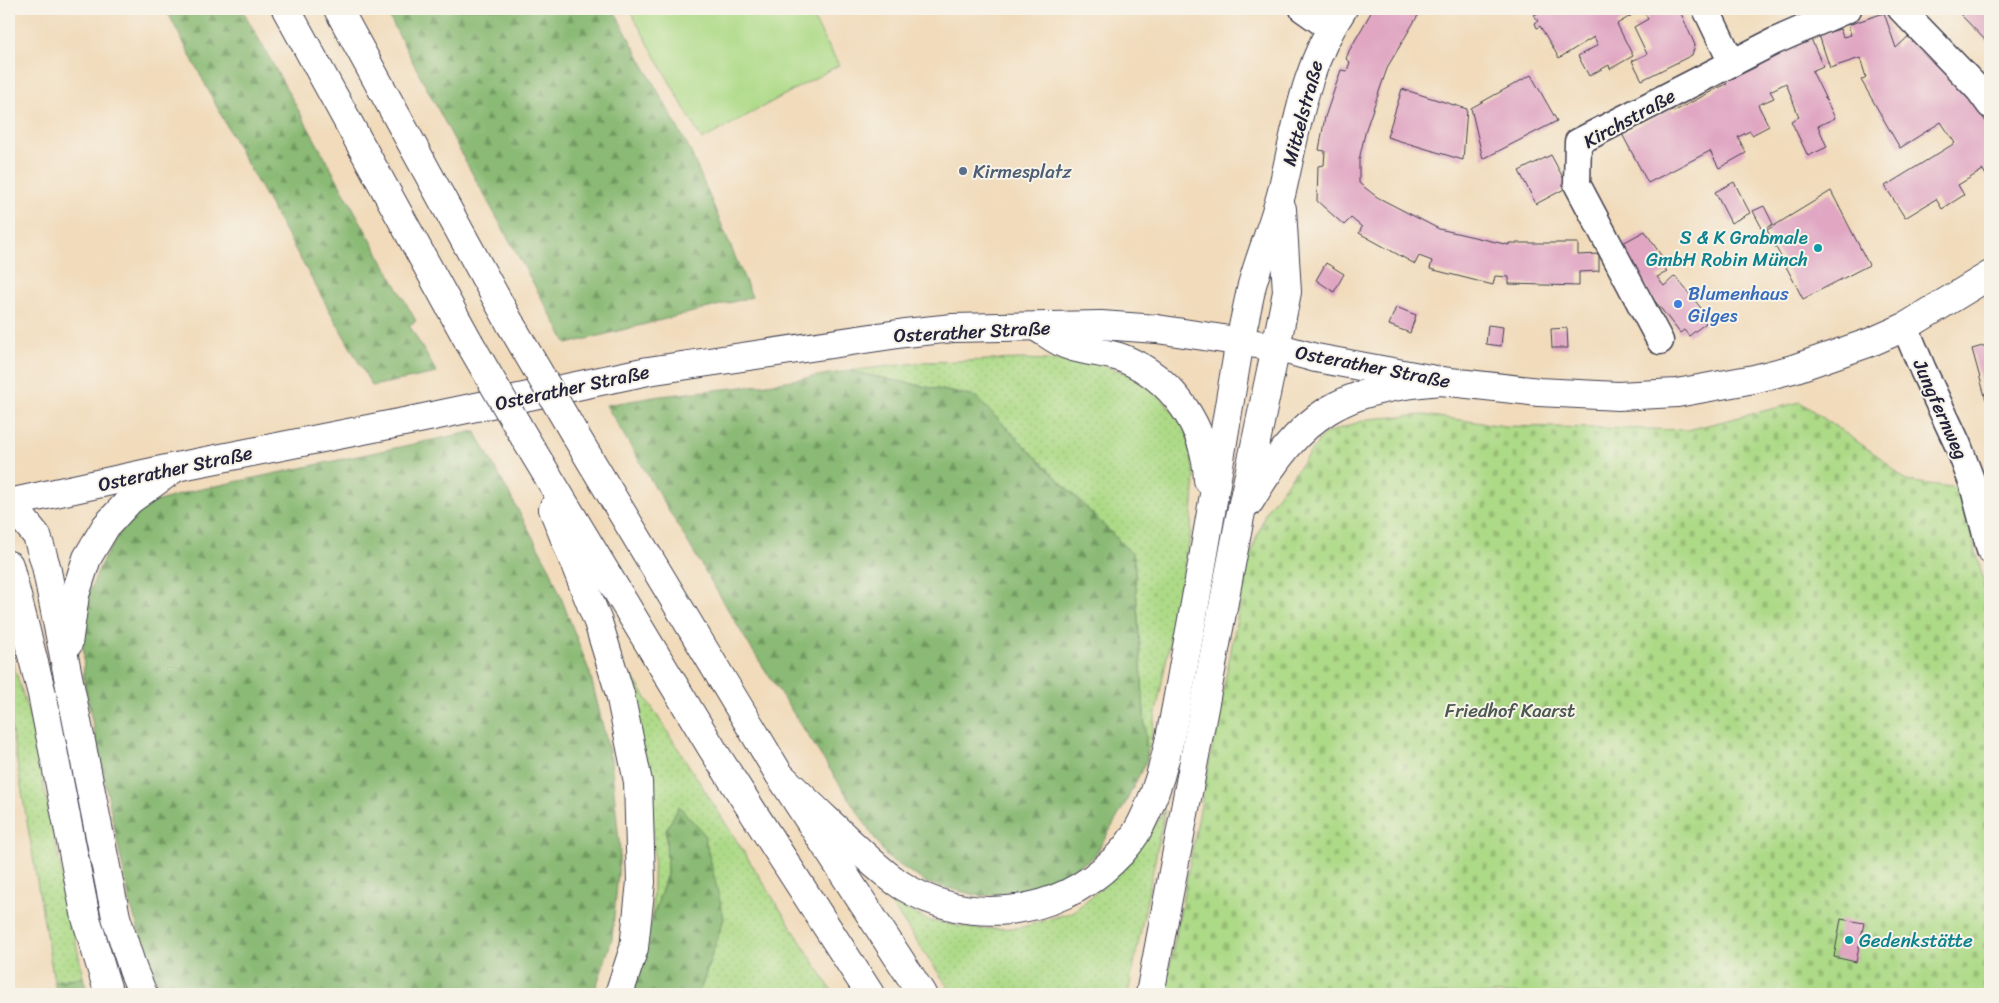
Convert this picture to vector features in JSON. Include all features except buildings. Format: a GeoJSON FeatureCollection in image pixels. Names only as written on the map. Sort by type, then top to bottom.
{"type":"FeatureCollection","features":[{"type":"Feature","properties":{"kind":"main road"},"geometry":{"type":"LineString","coordinates":[[286,9],[469,342],[526,440],[713,750],[870,994]]}},
{"type":"Feature","properties":{"kind":"main road"},"geometry":{"type":"LineString","coordinates":[[338,9],[511,325],[574,433],[779,774],[922,994]]}},
{"type":"Feature","properties":{"kind":"main road","name":"Mittelstraße"},"geometry":{"type":"LineString","coordinates":[[1209,519],[1240,341],[1252,286],[1281,193],[1307,82],[1316,57],[1337,18]]}},
{"type":"Feature","properties":{"kind":"main road","name":"Mittelstraße"},"geometry":{"type":"LineString","coordinates":[[1150,994],[1240,517],[1287,292],[1281,193]]}},
{"type":"Feature","properties":{"kind":"main road","name":"Osterather Straße"},"geometry":{"type":"LineString","coordinates":[[9,506],[176,467],[648,371],[905,333],[953,328],[1101,325],[1147,328],[1276,347],[1316,358],[1441,381],[1539,392],[1618,396],[1676,393],[1754,379],[1793,369],[1871,342],[1905,327],[1990,275]]}},
{"type":"Feature","properties":{"kind":"main road"},"geometry":{"type":"LineString","coordinates":[[779,774],[870,860],[901,884],[934,901],[978,911],[1026,909],[1067,895],[1097,877],[1124,851],[1141,825],[1156,787],[1171,733],[1200,579],[1209,519],[1208,477],[1204,446],[1191,416],[1174,394],[1150,373],[1122,358],[1068,346],[1036,327]]}},
{"type":"Feature","properties":{"kind":"main road"},"geometry":{"type":"LineString","coordinates":[[1240,517],[1282,451],[1319,415],[1356,396],[1376,390],[1407,384],[1441,381]]}},
{"type":"Feature","properties":{"kind":"main road"},"geometry":{"type":"LineString","coordinates":[[526,440],[598,622],[620,694],[638,782],[641,882],[634,948],[619,994]]}},
{"type":"Feature","properties":{"kind":"main road"},"geometry":{"type":"LineString","coordinates":[[65,667],[75,595],[87,558],[106,526],[130,500],[176,467]]}},
{"type":"Feature","properties":{"kind":"main road"},"geometry":{"type":"LineString","coordinates":[[9,506],[37,536],[46,566],[116,917],[143,994]]}},
{"type":"Feature","properties":{"kind":"main road"},"geometry":{"type":"LineString","coordinates":[[9,565],[42,694],[86,918],[109,994]]}},
{"type":"Feature","properties":{"kind":"main road"},"geometry":{"type":"LineString","coordinates":[[9,627],[22,647],[42,694]]}},
{"type":"Feature","properties":{"kind":"street"},"geometry":{"type":"LineString","coordinates":[[1303,9],[1337,18]]}},
{"type":"Feature","properties":{"kind":"street"},"geometry":{"type":"LineString","coordinates":[[1706,9],[1732,62]]}},
{"type":"Feature","properties":{"kind":"street","name":"Kirchstraße"},"geometry":{"type":"LineString","coordinates":[[1660,341],[1577,184],[1578,142],[1732,62],[1848,9]]}},
{"type":"Feature","properties":{"kind":"street"},"geometry":{"type":"LineString","coordinates":[[1901,9],[1979,90],[1990,105]]}},
{"type":"Feature","properties":{"kind":"street","name":"Jungfernweg"},"geometry":{"type":"LineString","coordinates":[[1905,327],[1958,445],[1973,485],[1990,550]]}},
{"type":"Feature","properties":{"kind":"green space"},"geometry":{"type":"Polygon","coordinates":[[[166,9],[242,9],[416,321],[409,325],[437,373],[372,386],[241,153],[166,9]]]}},
{"type":"Feature","properties":{"kind":"green space"},"geometry":{"type":"Polygon","coordinates":[[[385,9],[613,9],[690,150],[752,297],[567,344],[467,164],[385,9]]]}},
{"type":"Feature","properties":{"kind":"green space"},"geometry":{"type":"Polygon","coordinates":[[[629,9],[808,9],[839,65],[702,140],[629,9]]]}},
{"type":"Feature","properties":{"kind":"green space"},"geometry":{"type":"Polygon","coordinates":[[[1023,359],[1093,362],[1131,375],[1164,400],[1186,431],[1195,477],[1190,538],[1147,759],[1134,556],[976,397],[848,371],[925,362],[1023,359]]]}},
{"type":"Feature","properties":{"kind":"green space"},"geometry":{"type":"Polygon","coordinates":[[[848,371],[976,397],[1134,556],[1147,759],[1124,806],[1094,857],[1037,890],[980,896],[927,883],[887,857],[751,648],[606,405],[660,396],[761,385],[848,371]]]}},
{"type":"Feature","properties":{"kind":"green space","name":"Friedhof Kaarst"},"geometry":{"type":"Polygon","coordinates":[[[1800,402],[1881,458],[1906,481],[1959,488],[1990,604],[1990,994],[1166,994],[1168,975],[1248,562],[1266,511],[1324,434],[1368,419],[1423,415],[1505,426],[1688,430],[1800,402]]]}},
{"type":"Feature","properties":{"kind":"green space"},"geometry":{"type":"Polygon","coordinates":[[[475,431],[550,569],[590,673],[611,760],[620,851],[612,939],[594,994],[163,994],[150,964],[131,907],[84,682],[83,628],[89,593],[102,562],[121,531],[149,504],[188,492],[475,431]]]}},
{"type":"Feature","properties":{"kind":"green space"},"geometry":{"type":"Polygon","coordinates":[[[9,656],[13,663],[30,717],[83,977],[54,981],[9,715],[9,656]]]}},
{"type":"Feature","properties":{"kind":"green space"},"geometry":{"type":"Polygon","coordinates":[[[632,676],[834,994],[699,994],[724,918],[679,807],[666,830],[667,874],[652,925],[654,841],[646,764],[628,680],[632,676]]]}},
{"type":"Feature","properties":{"kind":"green space"},"geometry":{"type":"Polygon","coordinates":[[[679,806],[704,834],[724,918],[699,994],[628,994],[667,874],[666,830],[679,806]]]}},
{"type":"Feature","properties":{"kind":"green space"},"geometry":{"type":"Polygon","coordinates":[[[1165,810],[1128,994],[953,994],[890,902],[928,920],[975,929],[1019,928],[1073,912],[1124,869],[1165,810]]]}},
{"type":"Feature","properties":{"kind":"green space"},"geometry":{"type":"Polygon","coordinates":[[[83,977],[88,994],[57,994],[54,981],[83,977]]]}},
{"type":"Feature","properties":{"kind":"place","name":"Kirmesplatz"},"geometry":{"type":"Point","coordinates":[963,171]}},
{"type":"Feature","properties":{"kind":"place","name":"S & K Grabmale GmbH Robin Münch"},"geometry":{"type":"Point","coordinates":[1818,248]}},
{"type":"Feature","properties":{"kind":"place","name":"Blumenhaus Gilges"},"geometry":{"type":"Point","coordinates":[1678,304]}},
{"type":"Feature","properties":{"kind":"place","name":"Gedenkstätte"},"geometry":{"type":"Point","coordinates":[1849,940]}}]}
